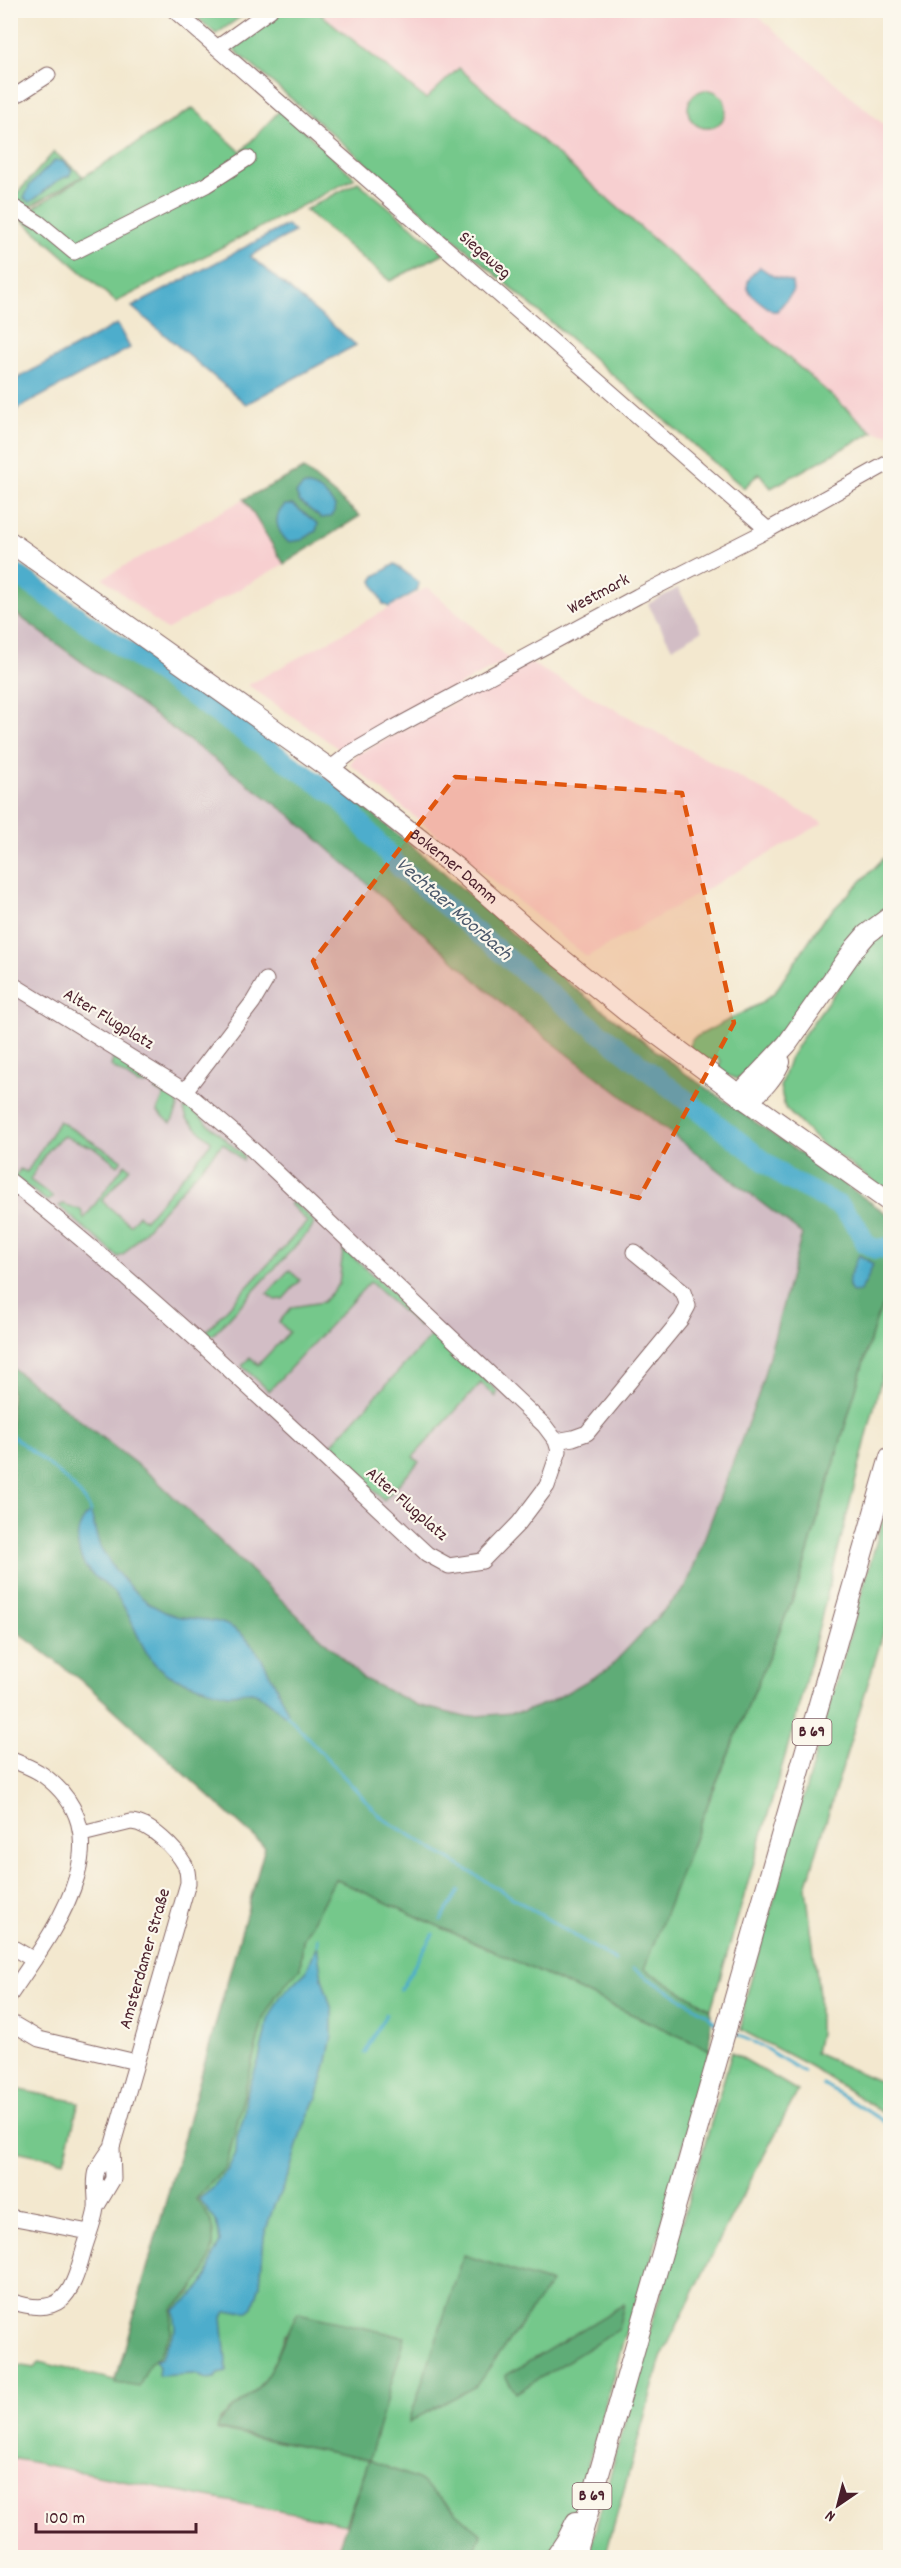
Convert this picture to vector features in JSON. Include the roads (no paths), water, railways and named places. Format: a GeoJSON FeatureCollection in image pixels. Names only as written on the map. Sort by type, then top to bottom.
{"type":"FeatureCollection","features":[{"type":"Feature","properties":{"kind":"main road","name":"Bokerner Damm"},"geometry":{"type":"LineString","coordinates":[[10,542],[330,769],[459,870],[547,947],[627,1012],[743,1098],[891,1202]]}},
{"type":"Feature","properties":{"kind":"main road"},"geometry":{"type":"LineString","coordinates":[[743,1098],[788,1044],[855,948],[867,934],[891,916]]}},
{"type":"Feature","properties":{"kind":"main road"},"geometry":{"type":"LineString","coordinates":[[743,1098],[763,1089],[774,1075],[788,1044]]}},
{"type":"Feature","properties":{"kind":"main road"},"geometry":{"type":"LineString","coordinates":[[774,1075],[776,1121]]}},
{"type":"Feature","properties":{"kind":"main road","name":"B 69"},"geometry":{"type":"LineString","coordinates":[[575,2558],[891,1457]]}},
{"type":"Feature","properties":{"kind":"main road"},"geometry":{"type":"LineString","coordinates":[[555,2558],[574,2526],[598,2447],[610,2433]]}},
{"type":"Feature","properties":{"kind":"street"},"geometry":{"type":"LineString","coordinates":[[217,48],[270,10]]}},
{"type":"Feature","properties":{"kind":"street","name":"Siegeweg"},"geometry":{"type":"LineString","coordinates":[[176,11],[768,530]]}},
{"type":"Feature","properties":{"kind":"street"},"geometry":{"type":"LineString","coordinates":[[10,96],[20,93],[48,75]]}},
{"type":"Feature","properties":{"kind":"street"},"geometry":{"type":"LineString","coordinates":[[14,208],[39,223],[74,252],[206,185],[248,158]]}},
{"type":"Feature","properties":{"kind":"street","name":"Westmark"},"geometry":{"type":"LineString","coordinates":[[330,769],[349,753],[392,729],[638,596],[768,530],[891,462]]}},
{"type":"Feature","properties":{"kind":"street"},"geometry":{"type":"LineString","coordinates":[[185,1091],[253,1002],[266,980]]}},
{"type":"Feature","properties":{"kind":"street","name":"Alter Flugplatz"},"geometry":{"type":"LineString","coordinates":[[10,983],[185,1091],[239,1137],[294,1192],[544,1425],[556,1441],[559,1451],[547,1486],[519,1523],[482,1562],[449,1566],[427,1554],[202,1344],[86,1241],[10,1181]]}},
{"type":"Feature","properties":{"kind":"street"},"geometry":{"type":"LineString","coordinates":[[556,1441],[586,1433],[681,1319],[688,1306],[683,1292],[634,1252]]}},
{"type":"Feature","properties":{"kind":"street"},"geometry":{"type":"LineString","coordinates":[[10,1759],[42,1774],[54,1785],[72,1806],[82,1834],[80,1873],[69,1900],[10,1995]]}},
{"type":"Feature","properties":{"kind":"street","name":"Amsterdamer Straße"},"geometry":{"type":"LineString","coordinates":[[10,2301],[28,2307],[43,2308],[69,2295],[96,2209],[97,2171],[112,2147],[188,1883],[188,1872],[184,1863],[151,1828],[140,1822],[131,1822],[82,1834]]}},
{"type":"Feature","properties":{"kind":"street"},"geometry":{"type":"LineString","coordinates":[[10,1946],[33,1960]]}},
{"type":"Feature","properties":{"kind":"street"},"geometry":{"type":"LineString","coordinates":[[10,2022],[39,2039],[136,2062]]}},
{"type":"Feature","properties":{"kind":"street"},"geometry":{"type":"LineString","coordinates":[[10,2217],[89,2232]]}},
{"type":"Feature","properties":{"kind":"water"},"geometry":{"type":"Polygon","coordinates":[[[55,160],[64,162],[72,170],[69,176],[58,181],[30,202],[24,198],[30,185],[55,160]]]}},
{"type":"Feature","properties":{"kind":"water"},"geometry":{"type":"Polygon","coordinates":[[[287,225],[294,232],[250,256],[356,345],[246,404],[132,307],[287,225]]]}},
{"type":"Feature","properties":{"kind":"water"},"geometry":{"type":"Polygon","coordinates":[[[760,267],[773,276],[792,282],[793,292],[777,311],[772,311],[758,301],[747,286],[752,274],[760,267]]]}},
{"type":"Feature","properties":{"kind":"water"},"geometry":{"type":"Polygon","coordinates":[[[117,324],[130,348],[14,411],[11,405],[11,382],[117,324]]]}},
{"type":"Feature","properties":{"kind":"water"},"geometry":{"type":"Polygon","coordinates":[[[304,485],[318,489],[332,502],[335,506],[330,517],[321,518],[299,501],[296,493],[304,485]]]}},
{"type":"Feature","properties":{"kind":"water"},"geometry":{"type":"Polygon","coordinates":[[[285,505],[293,505],[318,524],[316,531],[302,540],[288,542],[277,523],[278,514],[285,505]]]}},
{"type":"Feature","properties":{"kind":"water"},"geometry":{"type":"Polygon","coordinates":[[[395,564],[419,583],[417,591],[389,607],[383,604],[372,581],[375,576],[395,564]]]}},
{"type":"Feature","properties":{"kind":"water"},"geometry":{"type":"Polygon","coordinates":[[[859,1255],[873,1264],[866,1282],[859,1292],[853,1293],[849,1279],[859,1255]]]}},
{"type":"Feature","properties":{"kind":"water"},"geometry":{"type":"Polygon","coordinates":[[[90,1512],[100,1546],[122,1579],[142,1598],[164,1612],[176,1616],[220,1622],[243,1635],[266,1666],[288,1712],[284,1715],[266,1699],[255,1693],[223,1693],[176,1678],[160,1669],[145,1650],[129,1616],[115,1594],[83,1564],[78,1545],[78,1533],[82,1522],[90,1512]]]}},
{"type":"Feature","properties":{"kind":"water"},"geometry":{"type":"Polygon","coordinates":[[[317,1945],[322,1978],[332,2010],[332,2036],[318,2095],[300,2135],[289,2174],[273,2208],[264,2237],[260,2285],[253,2307],[248,2311],[226,2312],[222,2317],[227,2372],[215,2378],[206,2379],[195,2374],[158,2376],[159,2367],[155,2360],[160,2359],[176,2328],[174,2310],[202,2285],[220,2242],[216,2221],[199,2199],[213,2188],[228,2169],[236,2153],[246,2096],[259,2059],[268,2020],[280,1997],[306,1972],[317,1945]]]}},
{"type":"Feature","properties":{"kind":"waterway","name":"Vechtaer Moorbach"},"geometry":{"type":"LineString","coordinates":[[10,570],[339,798],[401,869],[549,993],[787,1179],[840,1206],[855,1223],[866,1244],[875,1249],[890,1247]]}},
{"type":"Feature","properties":{"kind":"waterway"},"geometry":{"type":"LineString","coordinates":[[10,1434],[68,1482],[79,1493],[90,1512]]}},
{"type":"Feature","properties":{"kind":"waterway"},"geometry":{"type":"LineString","coordinates":[[286,1714],[382,1818],[616,1961]]}},
{"type":"Feature","properties":{"kind":"waterway"},"geometry":{"type":"LineString","coordinates":[[441,1920],[459,1891]]}},
{"type":"Feature","properties":{"kind":"waterway"},"geometry":{"type":"LineString","coordinates":[[400,1990],[433,1934]]}},
{"type":"Feature","properties":{"kind":"waterway"},"geometry":{"type":"LineString","coordinates":[[317,1945],[318,1938]]}},
{"type":"Feature","properties":{"kind":"waterway"},"geometry":{"type":"LineString","coordinates":[[633,1969],[705,2013],[719,2026]]}},
{"type":"Feature","properties":{"kind":"waterway"},"geometry":{"type":"LineString","coordinates":[[365,2053],[386,2014]]}},
{"type":"Feature","properties":{"kind":"waterway"},"geometry":{"type":"LineString","coordinates":[[733,2033],[758,2044],[804,2072]]}},
{"type":"Feature","properties":{"kind":"waterway"},"geometry":{"type":"LineString","coordinates":[[823,2084],[890,2125]]}}]}
